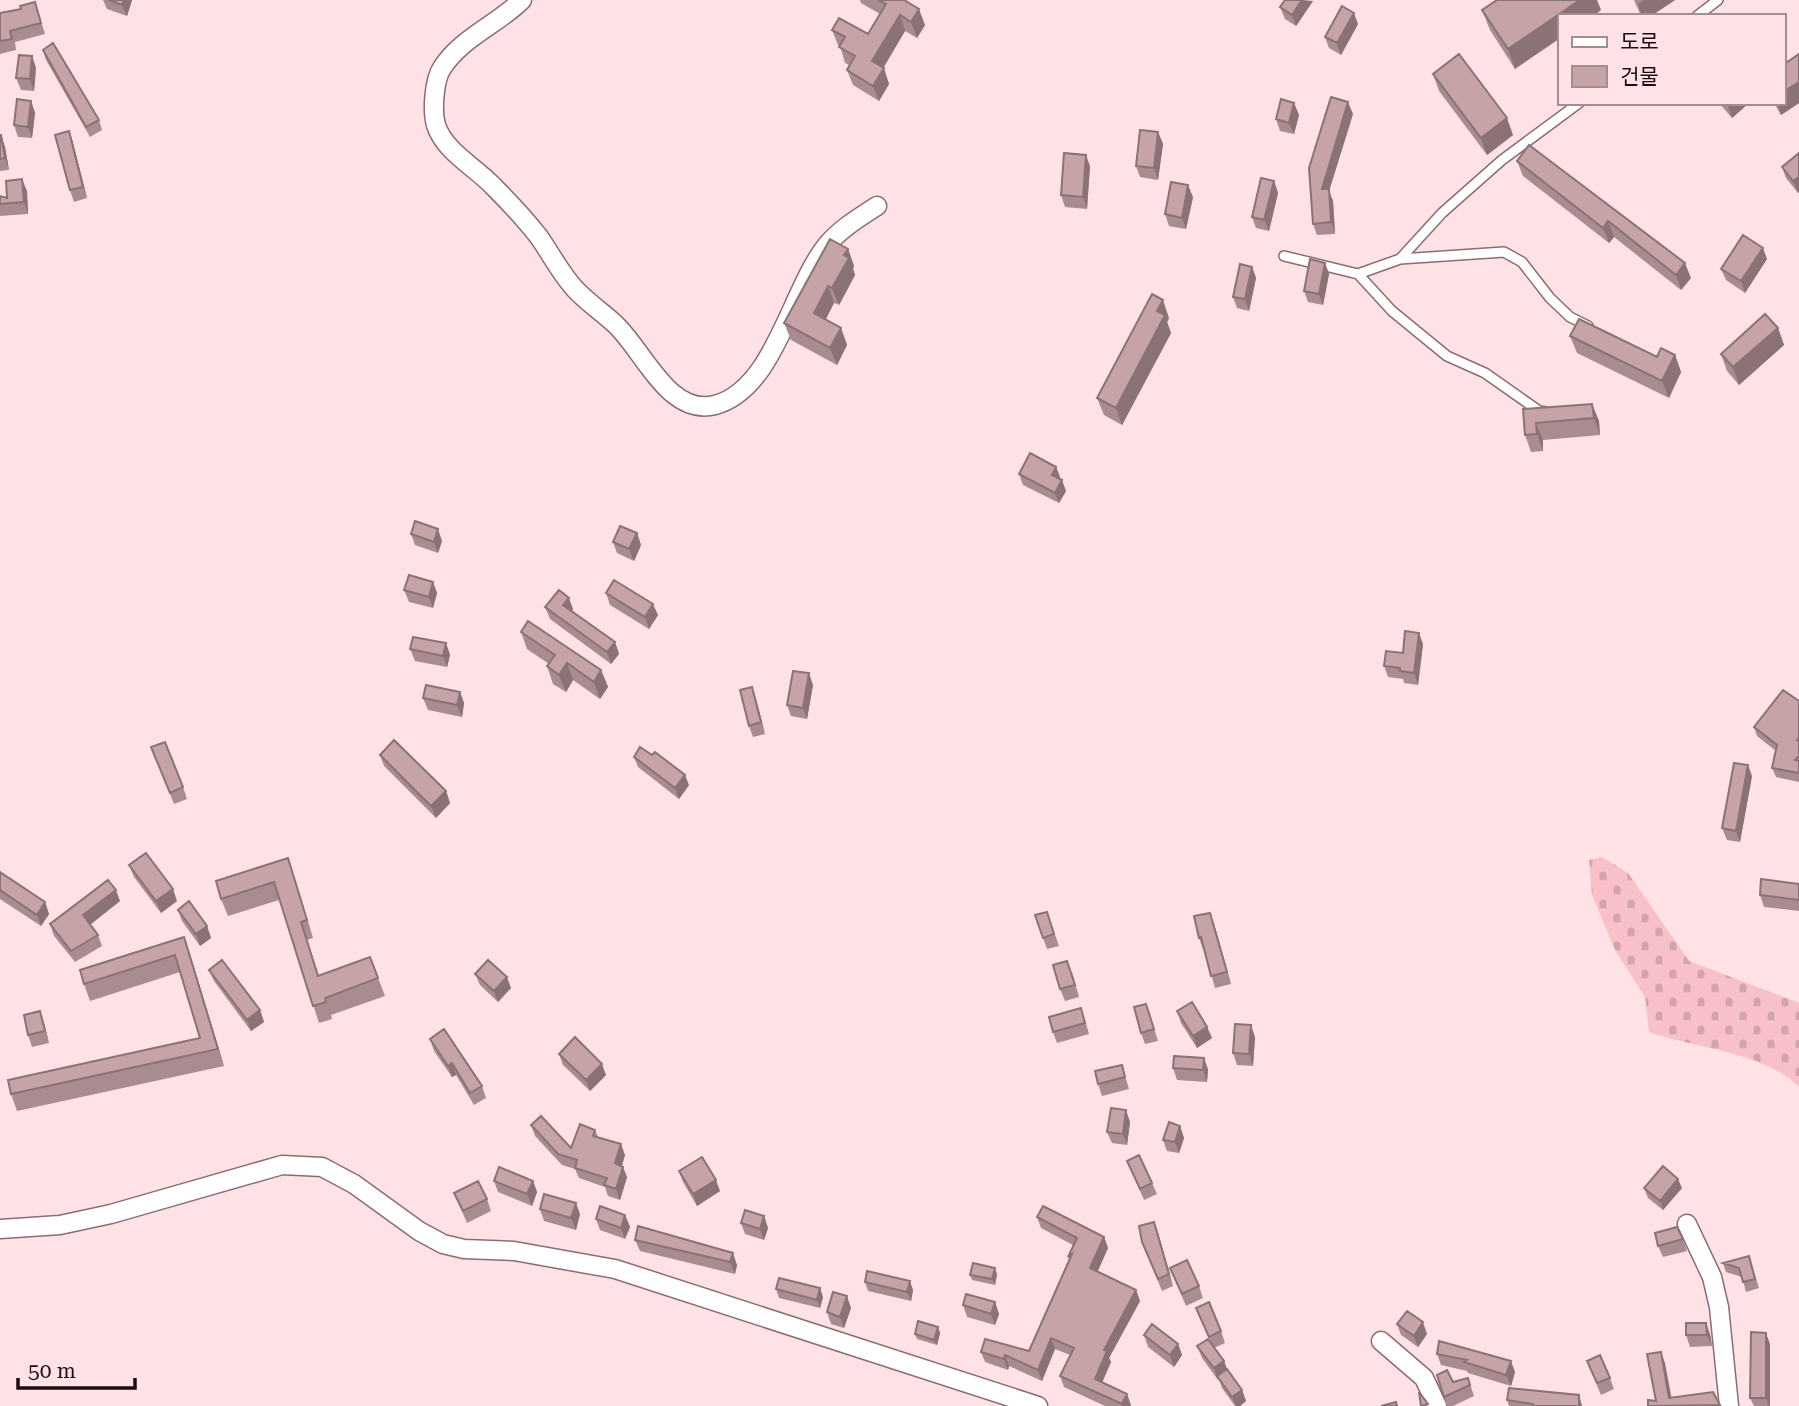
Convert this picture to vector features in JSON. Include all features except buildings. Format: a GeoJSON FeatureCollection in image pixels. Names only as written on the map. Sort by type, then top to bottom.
{"type":"FeatureCollection","features":[{"type":"Feature","properties":{"kind":"street"},"geometry":{"type":"LineString","coordinates":[[522,0],[457,50],[440,70],[434,103],[435,124],[442,138],[492,184],[536,234],[573,287],[616,324],[650,365],[665,390],[682,401],[700,407],[732,398],[765,365],[792,307],[828,243],[877,206]]}},
{"type":"Feature","properties":{"kind":"street"},"geometry":{"type":"LineString","coordinates":[[0,1229],[60,1225],[111,1214],[282,1165],[322,1167],[354,1184],[419,1231],[443,1244],[464,1249],[514,1251],[615,1269],[1038,1406]]}},
{"type":"Feature","properties":{"kind":"street"},"geometry":{"type":"LineString","coordinates":[[1688,1224],[1712,1276],[1717,1297],[1726,1353],[1729,1406]]}},
{"type":"Feature","properties":{"kind":"street"},"geometry":{"type":"LineString","coordinates":[[1381,1342],[1424,1378],[1437,1406]]}},
{"type":"Feature","properties":{"kind":"lane"},"geometry":{"type":"LineString","coordinates":[[1700,14],[1718,0]]}},
{"type":"Feature","properties":{"kind":"lane"},"geometry":{"type":"LineString","coordinates":[[1399,259],[1442,213],[1482,178],[1576,105]]}},
{"type":"Feature","properties":{"kind":"lane"},"geometry":{"type":"LineString","coordinates":[[1358,274],[1399,259],[1504,252],[1522,262],[1550,298],[1570,317],[1594,329]]}},
{"type":"Feature","properties":{"kind":"lane"},"geometry":{"type":"LineString","coordinates":[[1284,256],[1358,274],[1392,311],[1447,356],[1485,373],[1539,411],[1552,412]]}},
{"type":"Feature","properties":{"kind":"green space"},"geometry":{"type":"Polygon","coordinates":[[[1602,857],[1628,873],[1689,961],[1799,1003],[1799,1087],[1785,1075],[1749,1058],[1649,1032],[1645,997],[1615,950],[1592,895],[1589,860],[1602,857]]]}}]}
